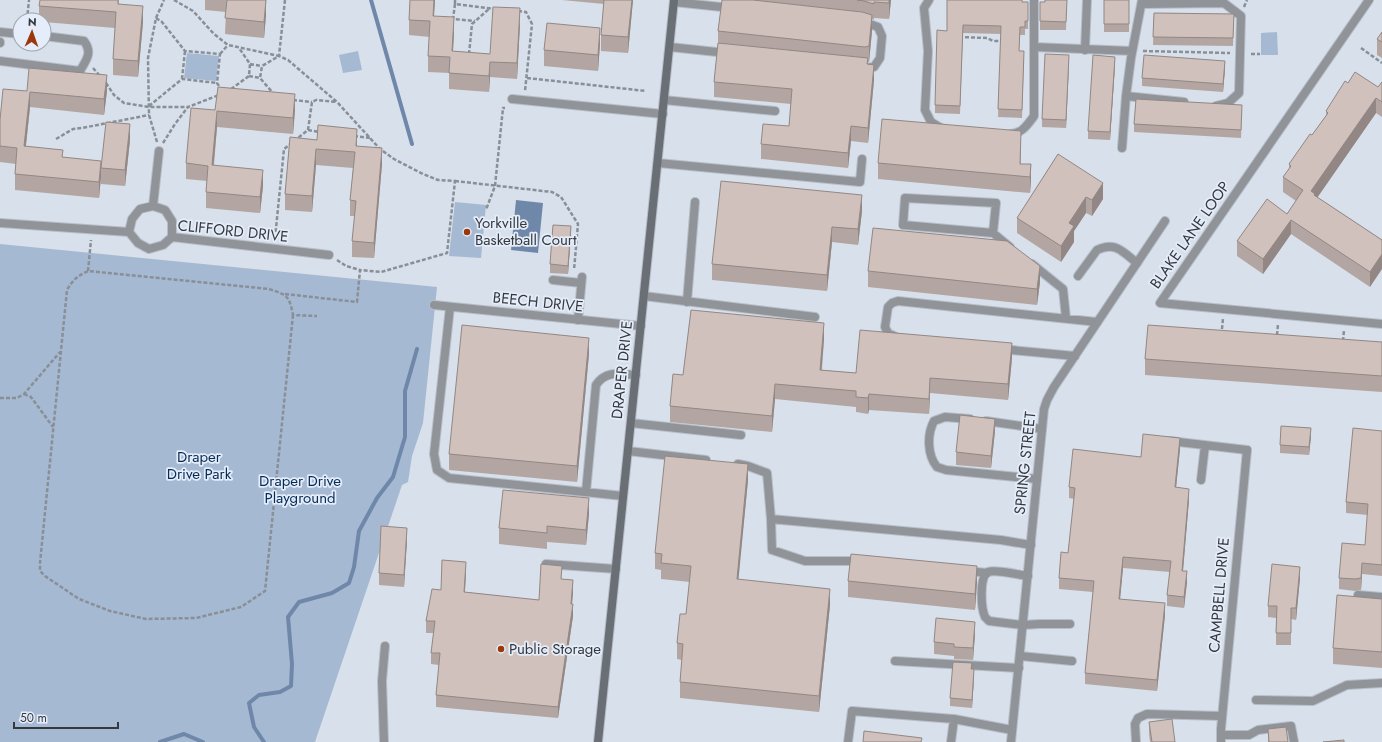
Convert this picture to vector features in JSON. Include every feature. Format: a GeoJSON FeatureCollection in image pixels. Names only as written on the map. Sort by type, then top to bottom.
{"type":"FeatureCollection","features":[{"type":"Feature","properties":{"kind":"street"},"geometry":{"type":"LineString","coordinates":[[929,0],[924,8],[928,50],[925,110],[931,122],[942,129],[950,129]]}},
{"type":"Feature","properties":{"kind":"street"},"geometry":{"type":"LineString","coordinates":[[1005,134],[1013,134],[1024,129],[1034,116],[1034,0]]}},
{"type":"Feature","properties":{"kind":"street"},"geometry":{"type":"LineString","coordinates":[[1085,50],[1087,0]]}},
{"type":"Feature","properties":{"kind":"street","name":"BLAKE LANE LOOP"},"geometry":{"type":"LineString","coordinates":[[1369,0],[1160,303],[1382,324]]}},
{"type":"Feature","properties":{"kind":"street"},"geometry":{"type":"LineString","coordinates":[[674,1],[739,9]]}},
{"type":"Feature","properties":{"kind":"street","name":"DRAPER DRIVE"},"geometry":{"type":"LineString","coordinates":[[598,742],[674,1]]}},
{"type":"Feature","properties":{"kind":"street"},"geometry":{"type":"LineString","coordinates":[[1122,148],[1126,96],[1136,51],[1142,2],[1224,3],[1241,16],[1238,93],[1228,102],[1218,106],[1210,105]]}},
{"type":"Feature","properties":{"kind":"street"},"geometry":{"type":"LineString","coordinates":[[855,21],[878,27],[882,36],[880,58],[874,66],[858,68]]}},
{"type":"Feature","properties":{"kind":"street"},"geometry":{"type":"LineString","coordinates":[[0,32],[12,33]]}},
{"type":"Feature","properties":{"kind":"street"},"geometry":{"type":"LineString","coordinates":[[0,62],[80,71],[88,55],[88,47],[84,42],[52,37]]}},
{"type":"Feature","properties":{"kind":"street"},"geometry":{"type":"LineString","coordinates":[[670,47],[736,54]]}},
{"type":"Feature","properties":{"kind":"street"},"geometry":{"type":"LineString","coordinates":[[1034,47],[1136,51]]}},
{"type":"Feature","properties":{"kind":"street"},"geometry":{"type":"LineString","coordinates":[[1126,96],[1195,103]]}},
{"type":"Feature","properties":{"kind":"street"},"geometry":{"type":"LineString","coordinates":[[512,98],[663,114]]}},
{"type":"Feature","properties":{"kind":"street"},"geometry":{"type":"LineString","coordinates":[[664,100],[775,111]]}},
{"type":"Feature","properties":{"kind":"street"},"geometry":{"type":"LineString","coordinates":[[153,206],[159,151]]}},
{"type":"Feature","properties":{"kind":"street"},"geometry":{"type":"LineString","coordinates":[[658,163],[860,182],[862,159]]}},
{"type":"Feature","properties":{"kind":"street"},"geometry":{"type":"LineString","coordinates":[[993,234],[996,204],[905,198],[903,225],[993,234],[1063,289],[1066,318]]}},
{"type":"Feature","properties":{"kind":"street"},"geometry":{"type":"LineString","coordinates":[[687,302],[695,202]]}},
{"type":"Feature","properties":{"kind":"street"},"geometry":{"type":"LineString","coordinates":[[0,222],[129,232],[132,219],[140,209],[153,206],[165,210],[172,221],[172,237]]}},
{"type":"Feature","properties":{"kind":"street","name":"SPRING STREET"},"geometry":{"type":"LineString","coordinates":[[1011,742],[1044,409],[1054,387],[1165,221]]}},
{"type":"Feature","properties":{"kind":"street","name":"CLIFFORD DRIVE"},"geometry":{"type":"LineString","coordinates":[[129,232],[138,243],[149,249],[163,245],[172,237],[329,255]]}},
{"type":"Feature","properties":{"kind":"street"},"geometry":{"type":"LineString","coordinates":[[1078,276],[1096,250],[1101,248],[1111,246],[1118,248],[1137,263]]}},
{"type":"Feature","properties":{"kind":"street"},"geometry":{"type":"LineString","coordinates":[[553,280],[579,280],[578,320]]}},
{"type":"Feature","properties":{"kind":"street"},"geometry":{"type":"LineString","coordinates":[[644,296],[815,317]]}},
{"type":"Feature","properties":{"kind":"street"},"geometry":{"type":"LineString","coordinates":[[906,339],[898,338],[888,333],[885,327],[888,307],[892,303],[898,301],[1097,322]]}},
{"type":"Feature","properties":{"kind":"street","name":"BEECH DRIVE"},"geometry":{"type":"LineString","coordinates":[[434,305],[641,326]]}},
{"type":"Feature","properties":{"kind":"street"},"geometry":{"type":"LineString","coordinates":[[450,307],[434,454],[438,470],[449,478],[623,496]]}},
{"type":"Feature","properties":{"kind":"street"},"geometry":{"type":"LineString","coordinates":[[992,348],[1075,356]]}},
{"type":"Feature","properties":{"kind":"street"},"geometry":{"type":"LineString","coordinates":[[586,492],[596,385],[600,378],[609,374],[636,375]]}},
{"type":"Feature","properties":{"kind":"street"},"geometry":{"type":"LineString","coordinates":[[1037,479],[946,470],[937,467],[931,455],[929,441],[931,427],[934,421],[945,417],[1042,429]]}},
{"type":"Feature","properties":{"kind":"street"},"geometry":{"type":"LineString","coordinates":[[631,423],[741,435]]}},
{"type":"Feature","properties":{"kind":"street"},"geometry":{"type":"LineString","coordinates":[[1170,441],[1205,445],[1201,480]]}},
{"type":"Feature","properties":{"kind":"street","name":"CAMPBELL DRIVE"},"geometry":{"type":"LineString","coordinates":[[1205,445],[1246,450],[1221,739]]}},
{"type":"Feature","properties":{"kind":"street"},"geometry":{"type":"LineString","coordinates":[[628,451],[717,462]]}},
{"type":"Feature","properties":{"kind":"street"},"geometry":{"type":"LineString","coordinates":[[732,464],[748,466],[767,473],[772,550],[805,561],[856,560],[871,562]]}},
{"type":"Feature","properties":{"kind":"street"},"geometry":{"type":"LineString","coordinates":[[771,519],[1001,540],[1031,545]]}},
{"type":"Feature","properties":{"kind":"street"},"geometry":{"type":"LineString","coordinates":[[546,564],[616,569]]}},
{"type":"Feature","properties":{"kind":"street"},"geometry":{"type":"LineString","coordinates":[[956,570],[987,573],[993,571],[1028,576]]}},
{"type":"Feature","properties":{"kind":"street"},"geometry":{"type":"LineString","coordinates":[[987,573],[982,582],[982,601],[986,618],[989,621],[1023,625],[1070,624]]}},
{"type":"Feature","properties":{"kind":"street"},"geometry":{"type":"LineString","coordinates":[[1358,595],[1382,597]]}},
{"type":"Feature","properties":{"kind":"street"},"geometry":{"type":"LineString","coordinates":[[384,742],[382,681],[386,646]]}},
{"type":"Feature","properties":{"kind":"street"},"geometry":{"type":"LineString","coordinates":[[1020,656],[1072,661]]}},
{"type":"Feature","properties":{"kind":"street"},"geometry":{"type":"LineString","coordinates":[[895,661],[1019,668]]}},
{"type":"Feature","properties":{"kind":"street"},"geometry":{"type":"LineString","coordinates":[[1256,700],[1313,700],[1347,686],[1382,684]]}},
{"type":"Feature","properties":{"kind":"street"},"geometry":{"type":"LineString","coordinates":[[848,742],[852,711],[954,719],[1012,730]]}},
{"type":"Feature","properties":{"kind":"street"},"geometry":{"type":"LineString","coordinates":[[1136,742],[1135,724],[1138,718],[1148,714],[1222,716]]}},
{"type":"Feature","properties":{"kind":"street"},"geometry":{"type":"LineString","coordinates":[[952,742],[954,719]]}},
{"type":"Feature","properties":{"kind":"street"},"geometry":{"type":"LineString","coordinates":[[1221,739],[1249,738],[1258,730],[1291,726],[1294,742]]}},
{"type":"Feature","properties":{"kind":"path"},"geometry":{"type":"LineString","coordinates":[[28,12],[29,0]]}},
{"type":"Feature","properties":{"kind":"path"},"geometry":{"type":"LineString","coordinates":[[159,151],[149,115],[148,58],[156,18],[164,0]]}},
{"type":"Feature","properties":{"kind":"path"},"geometry":{"type":"LineString","coordinates":[[174,0],[193,11],[214,34],[228,45],[279,56],[288,60],[337,102],[380,149],[423,174],[438,180],[552,192],[561,197],[578,224],[579,280]]}},
{"type":"Feature","properties":{"kind":"path"},"geometry":{"type":"LineString","coordinates":[[279,56],[285,0]]}},
{"type":"Feature","properties":{"kind":"path"},"geometry":{"type":"LineString","coordinates":[[455,0],[453,19],[475,21]]}},
{"type":"Feature","properties":{"kind":"path"},"geometry":{"type":"LineString","coordinates":[[455,4],[498,9]]}},
{"type":"Feature","properties":{"kind":"path"},"geometry":{"type":"LineString","coordinates":[[469,54],[472,24],[490,8]]}},
{"type":"Feature","properties":{"kind":"path"},"geometry":{"type":"LineString","coordinates":[[512,11],[526,12],[532,24],[524,100]]}},
{"type":"Feature","properties":{"kind":"path"},"geometry":{"type":"LineString","coordinates":[[149,106],[182,79],[185,51],[162,22],[156,18]]}},
{"type":"Feature","properties":{"kind":"path"},"geometry":{"type":"LineString","coordinates":[[958,37],[987,38],[993,41],[1006,41]]}},
{"type":"Feature","properties":{"kind":"path"},"geometry":{"type":"LineString","coordinates":[[228,45],[220,54],[217,83],[222,90],[226,93],[249,76],[260,78],[278,98]]}},
{"type":"Feature","properties":{"kind":"path"},"geometry":{"type":"LineString","coordinates":[[239,48],[250,64],[249,76]]}},
{"type":"Feature","properties":{"kind":"path"},"geometry":{"type":"LineString","coordinates":[[1360,48],[1382,63]]}},
{"type":"Feature","properties":{"kind":"path"},"geometry":{"type":"LineString","coordinates":[[185,51],[220,54]]}},
{"type":"Feature","properties":{"kind":"path"},"geometry":{"type":"LineString","coordinates":[[1136,51],[1232,53]]}},
{"type":"Feature","properties":{"kind":"path"},"geometry":{"type":"LineString","coordinates":[[1248,54],[1260,54]]}},
{"type":"Feature","properties":{"kind":"path"},"geometry":{"type":"LineString","coordinates":[[250,64],[262,66],[279,56]]}},
{"type":"Feature","properties":{"kind":"path"},"geometry":{"type":"LineString","coordinates":[[85,62],[96,69],[114,95],[124,103],[149,106],[188,107],[221,94]]}},
{"type":"Feature","properties":{"kind":"path"},"geometry":{"type":"LineString","coordinates":[[260,78],[262,66]]}},
{"type":"Feature","properties":{"kind":"path"},"geometry":{"type":"LineString","coordinates":[[527,78],[646,91]]}},
{"type":"Feature","properties":{"kind":"path"},"geometry":{"type":"LineString","coordinates":[[182,79],[217,83]]}},
{"type":"Feature","properties":{"kind":"path"},"geometry":{"type":"LineString","coordinates":[[486,208],[495,186],[503,108],[505,108],[506,98],[512,98]]}},
{"type":"Feature","properties":{"kind":"path"},"geometry":{"type":"LineString","coordinates":[[291,100],[337,102]]}},
{"type":"Feature","properties":{"kind":"path"},"geometry":{"type":"LineString","coordinates":[[274,248],[284,149],[308,130],[312,102]]}},
{"type":"Feature","properties":{"kind":"path"},"geometry":{"type":"LineString","coordinates":[[159,151],[175,124],[188,107]]}},
{"type":"Feature","properties":{"kind":"path"},"geometry":{"type":"LineString","coordinates":[[56,139],[73,129],[149,115]]}},
{"type":"Feature","properties":{"kind":"path"},"geometry":{"type":"LineString","coordinates":[[308,130],[324,132]]}},
{"type":"Feature","properties":{"kind":"path"},"geometry":{"type":"LineString","coordinates":[[348,135],[371,138]]}},
{"type":"Feature","properties":{"kind":"path"},"geometry":{"type":"LineString","coordinates":[[329,255],[346,266],[360,270],[381,272],[447,253],[455,181]]}},
{"type":"Feature","properties":{"kind":"path"},"geometry":{"type":"LineString","coordinates":[[88,271],[92,229]]}},
{"type":"Feature","properties":{"kind":"path"},"geometry":{"type":"LineString","coordinates":[[285,294],[291,303],[293,315],[265,591],[241,607],[196,618],[146,619],[110,611],[79,599],[45,576],[40,571],[40,563],[66,290],[78,275],[88,271],[269,289],[285,294],[357,302],[360,270]]}},
{"type":"Feature","properties":{"kind":"path"},"geometry":{"type":"LineString","coordinates":[[293,315],[317,316]]}},
{"type":"Feature","properties":{"kind":"path"},"geometry":{"type":"LineString","coordinates":[[0,398],[17,398],[24,394],[61,352]]}},
{"type":"Feature","properties":{"kind":"path"},"geometry":{"type":"LineString","coordinates":[[24,394],[31,396],[53,428]]}},
{"type":"Feature","properties":{"kind":"green space"},"geometry":{"type":"Polygon","coordinates":[[[1277,32],[1278,55],[1261,55],[1261,33],[1277,32]]]}},
{"type":"Feature","properties":{"kind":"green space"},"geometry":{"type":"Polygon","coordinates":[[[358,51],[362,70],[343,73],[339,55],[358,51]]]}},
{"type":"Feature","properties":{"kind":"green space"},"geometry":{"type":"Polygon","coordinates":[[[187,53],[219,56],[216,81],[184,78],[187,53]]]}},
{"type":"Feature","properties":{"kind":"green space","name":"Yorkville Basketball Court"},"geometry":{"type":"Polygon","coordinates":[[[455,202],[486,205],[481,258],[449,256],[455,202]]]}},
{"type":"Feature","properties":{"kind":"green space","name":"Draper Drive Park"},"geometry":{"type":"Polygon","coordinates":[[[0,244],[437,287],[423,423],[412,456],[408,482],[402,485],[315,742],[0,742],[0,244]]]}},
{"type":"Feature","properties":{"kind":"shaded area"},"geometry":{"type":"Polygon","coordinates":[[[516,200],[543,203],[538,253],[511,250],[516,200]]]}},
{"type":"Feature","properties":{"kind":"building"},"geometry":{"type":"Polygon","coordinates":[[[40,0],[118,0],[118,4],[143,6],[138,61],[113,59],[116,12],[39,6],[40,0]]]}},
{"type":"Feature","properties":{"kind":"building"},"geometry":{"type":"Polygon","coordinates":[[[227,0],[266,0],[264,22],[225,18],[227,0]]]}},
{"type":"Feature","properties":{"kind":"building"},"geometry":{"type":"Polygon","coordinates":[[[410,0],[434,0],[433,16],[454,17],[452,51],[490,54],[493,7],[520,8],[517,63],[490,62],[489,76],[449,73],[450,57],[428,56],[430,21],[409,20],[410,0]]]}},
{"type":"Feature","properties":{"kind":"building"},"geometry":{"type":"Polygon","coordinates":[[[604,0],[632,0],[628,37],[601,35],[604,0]]]}},
{"type":"Feature","properties":{"kind":"building"},"geometry":{"type":"Polygon","coordinates":[[[722,0],[753,0],[862,12],[872,15],[869,46],[865,47],[718,31],[722,0]]]}},
{"type":"Feature","properties":{"kind":"building"},"geometry":{"type":"Polygon","coordinates":[[[857,0],[889,0],[889,3],[874,2],[874,4],[857,0]]]}},
{"type":"Feature","properties":{"kind":"building"},"geometry":{"type":"Polygon","coordinates":[[[947,0],[1022,0],[1022,2],[1028,2],[1028,21],[1025,21],[1025,27],[1020,27],[1019,51],[1024,51],[1022,110],[998,109],[1001,26],[963,25],[960,106],[935,105],[937,30],[947,31],[947,0]]]}},
{"type":"Feature","properties":{"kind":"building"},"geometry":{"type":"Polygon","coordinates":[[[1045,0],[1067,0],[1066,22],[1040,21],[1040,2],[1045,2],[1045,0]]]}},
{"type":"Feature","properties":{"kind":"building"},"geometry":{"type":"Polygon","coordinates":[[[1104,0],[1129,0],[1129,24],[1104,24],[1104,0]]]}},
{"type":"Feature","properties":{"kind":"building"},"geometry":{"type":"Polygon","coordinates":[[[1154,13],[1234,14],[1233,38],[1153,37],[1154,13]]]}},
{"type":"Feature","properties":{"kind":"building"},"geometry":{"type":"Polygon","coordinates":[[[547,23],[600,28],[598,55],[544,50],[547,23]]]}},
{"type":"Feature","properties":{"kind":"building"},"geometry":{"type":"Polygon","coordinates":[[[1382,32],[1382,42],[1377,39],[1382,32]]]}},
{"type":"Feature","properties":{"kind":"building"},"geometry":{"type":"Polygon","coordinates":[[[718,43],[868,58],[867,64],[874,65],[868,128],[851,126],[848,153],[761,144],[763,124],[789,126],[792,89],[714,82],[718,43]]]}},
{"type":"Feature","properties":{"kind":"building"},"geometry":{"type":"Polygon","coordinates":[[[1045,54],[1069,55],[1066,120],[1042,119],[1045,54]]]}},
{"type":"Feature","properties":{"kind":"building"},"geometry":{"type":"Polygon","coordinates":[[[1093,55],[1115,57],[1110,132],[1088,131],[1093,55]]]}},
{"type":"Feature","properties":{"kind":"building"},"geometry":{"type":"Polygon","coordinates":[[[1144,55],[1225,61],[1223,84],[1142,78],[1144,55]]]}},
{"type":"Feature","properties":{"kind":"building"},"geometry":{"type":"Polygon","coordinates":[[[29,68],[107,75],[104,99],[30,92],[24,146],[63,150],[62,157],[101,161],[99,182],[15,174],[17,148],[0,146],[0,120],[3,89],[27,91],[29,68]]]}},
{"type":"Feature","properties":{"kind":"building"},"geometry":{"type":"Polygon","coordinates":[[[1355,72],[1378,87],[1382,82],[1382,102],[1376,98],[1311,191],[1315,194],[1314,195],[1382,240],[1382,254],[1370,272],[1291,220],[1263,259],[1237,241],[1267,199],[1287,214],[1303,190],[1283,177],[1291,166],[1289,164],[1310,134],[1312,135],[1328,113],[1326,111],[1345,81],[1348,83],[1355,72]]]}},
{"type":"Feature","properties":{"kind":"building"},"geometry":{"type":"Polygon","coordinates":[[[218,87],[295,94],[293,118],[217,111],[212,165],[263,170],[260,197],[206,192],[208,166],[186,163],[191,108],[215,110],[218,87]]]}},
{"type":"Feature","properties":{"kind":"building"},"geometry":{"type":"Polygon","coordinates":[[[1136,99],[1242,105],[1241,130],[1134,124],[1136,99]]]}},
{"type":"Feature","properties":{"kind":"building"},"geometry":{"type":"Polygon","coordinates":[[[882,119],[1021,131],[1020,164],[1031,164],[1030,177],[878,163],[882,119]]]}},
{"type":"Feature","properties":{"kind":"building"},"geometry":{"type":"Polygon","coordinates":[[[106,122],[130,124],[125,170],[101,168],[106,122]]]}},
{"type":"Feature","properties":{"kind":"building"},"geometry":{"type":"Polygon","coordinates":[[[318,125],[357,129],[356,146],[382,148],[374,243],[352,241],[356,201],[350,200],[355,152],[316,149],[312,196],[285,194],[290,137],[317,140],[318,125]]]}},
{"type":"Feature","properties":{"kind":"building"},"geometry":{"type":"Polygon","coordinates":[[[1058,154],[1103,183],[1092,200],[1086,197],[1069,223],[1074,226],[1061,246],[1017,218],[1058,154]]]}},
{"type":"Feature","properties":{"kind":"building"},"geometry":{"type":"Polygon","coordinates":[[[721,181],[862,195],[858,229],[832,227],[827,275],[712,264],[721,181]]]}},
{"type":"Feature","properties":{"kind":"building"},"geometry":{"type":"Polygon","coordinates":[[[553,225],[571,226],[568,266],[550,264],[553,225]]]}},
{"type":"Feature","properties":{"kind":"building"},"geometry":{"type":"Polygon","coordinates":[[[873,228],[1007,241],[1040,266],[1037,289],[868,271],[873,228]]]}},
{"type":"Feature","properties":{"kind":"building"},"geometry":{"type":"Polygon","coordinates":[[[691,310],[824,323],[820,370],[856,373],[860,330],[1012,343],[1008,384],[930,378],[929,399],[869,394],[868,398],[856,397],[856,391],[775,384],[772,416],[670,406],[673,374],[683,375],[691,310]]]}},
{"type":"Feature","properties":{"kind":"building"},"geometry":{"type":"Polygon","coordinates":[[[462,325],[589,338],[577,466],[449,454],[462,325]]]}},
{"type":"Feature","properties":{"kind":"building"},"geometry":{"type":"Polygon","coordinates":[[[1148,325],[1382,342],[1382,376],[1145,359],[1148,325]]]}},
{"type":"Feature","properties":{"kind":"building"},"geometry":{"type":"Polygon","coordinates":[[[960,415],[995,419],[991,456],[956,452],[960,415]]]}},
{"type":"Feature","properties":{"kind":"building"},"geometry":{"type":"Polygon","coordinates":[[[1281,426],[1311,428],[1309,447],[1280,445],[1281,426]]]}},
{"type":"Feature","properties":{"kind":"building"},"geometry":{"type":"Polygon","coordinates":[[[1353,428],[1382,431],[1382,565],[1362,563],[1361,578],[1355,579],[1339,578],[1342,543],[1365,545],[1368,504],[1346,502],[1353,428]]]}},
{"type":"Feature","properties":{"kind":"building"},"geometry":{"type":"Polygon","coordinates":[[[1143,434],[1180,438],[1175,487],[1189,489],[1182,571],[1187,571],[1184,597],[1167,595],[1171,561],[1123,557],[1119,599],[1165,603],[1157,680],[1085,673],[1094,581],[1059,578],[1061,552],[1068,553],[1075,488],[1069,487],[1073,449],[1141,457],[1143,434]]]}},
{"type":"Feature","properties":{"kind":"building"},"geometry":{"type":"Polygon","coordinates":[[[665,456],[748,464],[737,579],[830,589],[819,696],[680,682],[683,644],[677,643],[680,614],[686,614],[691,566],[661,563],[662,554],[655,553],[665,456]]]}},
{"type":"Feature","properties":{"kind":"building"},"geometry":{"type":"Polygon","coordinates":[[[503,490],[589,498],[586,530],[547,526],[547,533],[499,528],[503,490]]]}},
{"type":"Feature","properties":{"kind":"building"},"geometry":{"type":"Polygon","coordinates":[[[381,526],[407,528],[404,575],[379,573],[381,526]]]}},
{"type":"Feature","properties":{"kind":"building"},"geometry":{"type":"Polygon","coordinates":[[[851,554],[977,566],[975,594],[848,581],[851,554]]]}},
{"type":"Feature","properties":{"kind":"building","name":"Public Storage"},"geometry":{"type":"Polygon","coordinates":[[[442,560],[466,562],[464,592],[539,600],[541,564],[562,566],[561,579],[573,580],[571,604],[573,604],[558,707],[436,695],[440,653],[431,653],[435,621],[426,621],[432,589],[441,590],[442,560]]]}},
{"type":"Feature","properties":{"kind":"building"},"geometry":{"type":"Polygon","coordinates":[[[1272,564],[1300,567],[1296,608],[1291,608],[1291,633],[1276,633],[1277,606],[1268,606],[1272,564]]]}},
{"type":"Feature","properties":{"kind":"building"},"geometry":{"type":"Polygon","coordinates":[[[1337,595],[1382,599],[1382,652],[1333,648],[1337,595]]]}},
{"type":"Feature","properties":{"kind":"building"},"geometry":{"type":"Polygon","coordinates":[[[936,618],[975,622],[973,648],[954,647],[954,644],[934,642],[936,618]]]}},
{"type":"Feature","properties":{"kind":"building"},"geometry":{"type":"Polygon","coordinates":[[[953,662],[972,663],[971,669],[974,669],[972,700],[950,698],[953,662]]]}},
{"type":"Feature","properties":{"kind":"building"},"geometry":{"type":"Polygon","coordinates":[[[1172,719],[1175,742],[1152,742],[1149,722],[1172,719]]]}},
{"type":"Feature","properties":{"kind":"building"},"geometry":{"type":"Polygon","coordinates":[[[1286,727],[1288,742],[1269,742],[1268,729],[1286,727]]]}},
{"type":"Feature","properties":{"kind":"building"},"geometry":{"type":"Polygon","coordinates":[[[864,731],[922,738],[921,742],[863,742],[864,731]]]}},
{"type":"Feature","properties":{"kind":"building"},"geometry":{"type":"Polygon","coordinates":[[[1344,740],[1344,742],[1323,742],[1344,740]]]}},
{"type":"Feature","properties":{"kind":"waterway"},"geometry":{"type":"LineString","coordinates":[[371,0],[412,144]]}},
{"type":"Feature","properties":{"kind":"waterway"},"geometry":{"type":"LineString","coordinates":[[264,742],[254,727],[249,703],[259,695],[280,692],[291,686],[292,664],[288,617],[299,602],[332,593],[349,583],[354,567],[359,531],[377,498],[393,477],[405,437],[405,391],[417,349]]}},
{"type":"Feature","properties":{"kind":"waterway"},"geometry":{"type":"LineString","coordinates":[[160,742],[184,734],[203,742]]}},
{"type":"Feature","properties":{"kind":"place","name":"Yorkville Basketball Court"},"geometry":{"type":"Point","coordinates":[467,232]}},
{"type":"Feature","properties":{"kind":"place","name":"Public Storage"},"geometry":{"type":"Point","coordinates":[501,649]}},
{"type":"Feature","properties":{"kind":"park label","name":"Draper Drive Playground"},"geometry":{"type":"Point","coordinates":[300,490]}}]}
